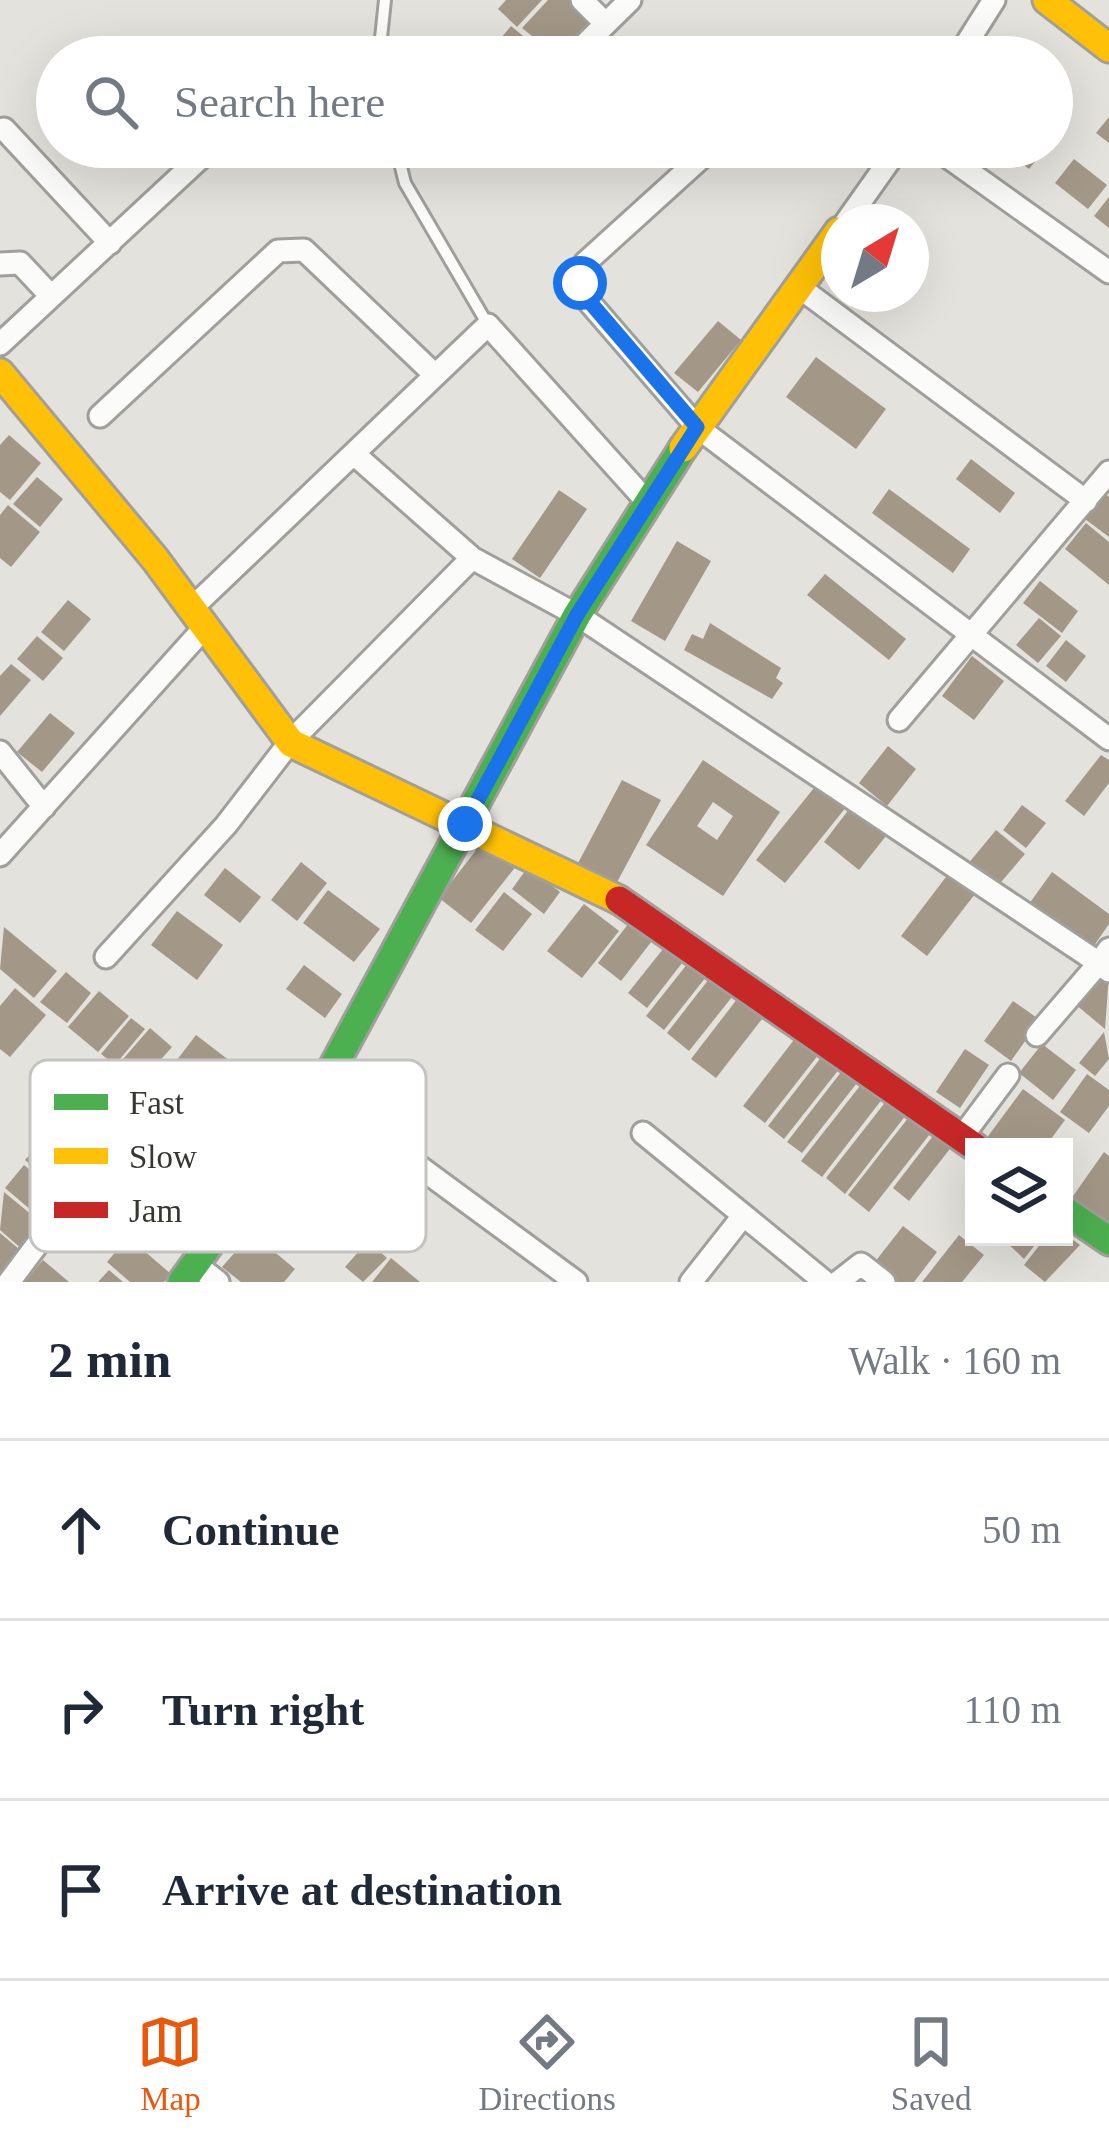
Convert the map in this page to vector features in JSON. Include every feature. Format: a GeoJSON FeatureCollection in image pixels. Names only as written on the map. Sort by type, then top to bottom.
{"type":"FeatureCollection","features":[{"type":"Feature","properties":{"kind":"street"},"geometry":{"type":"LineString","coordinates":[[582,0],[605,23]]}},
{"type":"Feature","properties":{"kind":"street"},"geometry":{"type":"LineString","coordinates":[[592,36],[630,0]]}},
{"type":"Feature","properties":{"kind":"street"},"geometry":{"type":"LineString","coordinates":[[971,36],[994,0]]}},
{"type":"Feature","properties":{"kind":"street"},"geometry":{"type":"LineString","coordinates":[[1060,4],[1109,48]]}},
{"type":"Feature","properties":{"kind":"street"},"geometry":{"type":"LineString","coordinates":[[4,129],[36,163]]}},
{"type":"Feature","properties":{"kind":"street"},"geometry":{"type":"LineString","coordinates":[[40,168],[110,243]]}},
{"type":"Feature","properties":{"kind":"street"},"geometry":{"type":"LineString","coordinates":[[0,344],[189,168]]}},
{"type":"Feature","properties":{"kind":"street"},"geometry":{"type":"LineString","coordinates":[[690,168],[585,263],[580,283],[583,294],[697,427],[1109,739]]}},
{"type":"Feature","properties":{"kind":"street"},"geometry":{"type":"LineString","coordinates":[[859,204],[884,168]]}},
{"type":"Feature","properties":{"kind":"street"},"geometry":{"type":"LineString","coordinates":[[963,168],[1109,272]]}},
{"type":"Feature","properties":{"kind":"street"},"geometry":{"type":"LineString","coordinates":[[100,416],[278,251],[290,247],[304,250],[434,373]]}},
{"type":"Feature","properties":{"kind":"street"},"geometry":{"type":"LineString","coordinates":[[337,1060],[577,615],[697,427],[821,257]]}},
{"type":"Feature","properties":{"kind":"street"},"geometry":{"type":"LineString","coordinates":[[0,264],[20,263],[51,296]]}},
{"type":"Feature","properties":{"kind":"street"},"geometry":{"type":"LineString","coordinates":[[800,287],[1086,501]]}},
{"type":"Feature","properties":{"kind":"street"},"geometry":{"type":"LineString","coordinates":[[0,855],[199,618],[354,454],[488,325],[650,505]]}},
{"type":"Feature","properties":{"kind":"street"},"geometry":{"type":"LineString","coordinates":[[0,373],[199,618],[290,742],[627,904],[965,1140]]}},
{"type":"Feature","properties":{"kind":"street"},"geometry":{"type":"LineString","coordinates":[[354,454],[472,558],[577,615],[1106,961],[1037,1035]]}},
{"type":"Feature","properties":{"kind":"street"},"geometry":{"type":"LineString","coordinates":[[899,719],[976,634],[1109,472]]}},
{"type":"Feature","properties":{"kind":"street"},"geometry":{"type":"LineString","coordinates":[[106,957],[226,825],[290,742],[472,558]]}},
{"type":"Feature","properties":{"kind":"street"},"geometry":{"type":"LineString","coordinates":[[0,752],[44,807]]}},
{"type":"Feature","properties":{"kind":"street"},"geometry":{"type":"LineString","coordinates":[[970,1138],[1008,1075]]}},
{"type":"Feature","properties":{"kind":"street"},"geometry":{"type":"LineString","coordinates":[[643,1132],[825,1282]]}},
{"type":"Feature","properties":{"kind":"street"},"geometry":{"type":"LineString","coordinates":[[426,1172],[576,1282]]}},
{"type":"Feature","properties":{"kind":"street"},"geometry":{"type":"LineString","coordinates":[[691,1282],[743,1216]]}},
{"type":"Feature","properties":{"kind":"street"},"geometry":{"type":"LineString","coordinates":[[1073,1216],[1109,1241]]}},
{"type":"Feature","properties":{"kind":"street"},"geometry":{"type":"LineString","coordinates":[[9,1282],[32,1252]]}},
{"type":"Feature","properties":{"kind":"street"},"geometry":{"type":"LineString","coordinates":[[838,1282],[853,1265],[861,1264],[884,1282]]}},
{"type":"Feature","properties":{"kind":"street"},"geometry":{"type":"LineString","coordinates":[[189,1273],[218,1282]]}},
{"type":"Feature","properties":{"kind":"lane"},"geometry":{"type":"LineString","coordinates":[[382,36],[385,0]]}},
{"type":"Feature","properties":{"kind":"lane"},"geometry":{"type":"LineString","coordinates":[[401,168],[405,183],[488,325]]}},
{"type":"Feature","properties":{"kind":"building"},"geometry":{"type":"Polygon","coordinates":[[[506,0],[542,0],[517,27],[498,9],[506,0]]]}},
{"type":"Feature","properties":{"kind":"building"},"geometry":{"type":"Polygon","coordinates":[[[548,0],[574,0],[594,18],[577,36],[532,36],[522,28],[548,0]]]}},
{"type":"Feature","properties":{"kind":"building"},"geometry":{"type":"Polygon","coordinates":[[[511,26],[523,36],[503,36],[511,26]]]}},
{"type":"Feature","properties":{"kind":"building"},"geometry":{"type":"Polygon","coordinates":[[[1109,117],[1109,143],[1096,133],[1109,117]]]}},
{"type":"Feature","properties":{"kind":"building"},"geometry":{"type":"Polygon","coordinates":[[[1073,160],[1107,185],[1088,209],[1055,183],[1067,168],[1073,168],[1073,160]]]}},
{"type":"Feature","properties":{"kind":"building"},"geometry":{"type":"Polygon","coordinates":[[[1109,197],[1109,228],[1094,216],[1109,197]]]}},
{"type":"Feature","properties":{"kind":"building"},"geometry":{"type":"Polygon","coordinates":[[[718,321],[741,340],[698,392],[674,373],[718,321]]]}},
{"type":"Feature","properties":{"kind":"building"},"geometry":{"type":"Polygon","coordinates":[[[816,357],[886,409],[856,449],[786,397],[816,357]]]}},
{"type":"Feature","properties":{"kind":"building"},"geometry":{"type":"Polygon","coordinates":[[[9,435],[41,463],[10,500],[0,492],[0,445],[9,435]]]}},
{"type":"Feature","properties":{"kind":"building"},"geometry":{"type":"Polygon","coordinates":[[[971,459],[1015,493],[1000,513],[956,479],[971,459]]]}},
{"type":"Feature","properties":{"kind":"building"},"geometry":{"type":"Polygon","coordinates":[[[37,477],[63,499],[40,527],[13,504],[37,477]]]}},
{"type":"Feature","properties":{"kind":"building"},"geometry":{"type":"Polygon","coordinates":[[[889,489],[970,549],[953,573],[872,513],[889,489]]]}},
{"type":"Feature","properties":{"kind":"building"},"geometry":{"type":"Polygon","coordinates":[[[559,490],[587,509],[540,578],[512,559],[559,490]]]}},
{"type":"Feature","properties":{"kind":"building"},"geometry":{"type":"Polygon","coordinates":[[[1104,493],[1109,497],[1109,537],[1085,519],[1104,493]]]}},
{"type":"Feature","properties":{"kind":"building"},"geometry":{"type":"Polygon","coordinates":[[[8,505],[40,532],[11,567],[0,558],[0,515],[8,505]]]}},
{"type":"Feature","properties":{"kind":"building"},"geometry":{"type":"Polygon","coordinates":[[[1086,523],[1109,542],[1109,585],[1065,549],[1086,523]]]}},
{"type":"Feature","properties":{"kind":"building"},"geometry":{"type":"Polygon","coordinates":[[[677,541],[711,561],[665,641],[631,621],[677,541]]]}},
{"type":"Feature","properties":{"kind":"building"},"geometry":{"type":"Polygon","coordinates":[[[825,574],[906,639],[889,660],[807,595],[825,574]]]}},
{"type":"Feature","properties":{"kind":"building"},"geometry":{"type":"Polygon","coordinates":[[[1040,581],[1078,611],[1062,633],[1023,603],[1040,581]]]}},
{"type":"Feature","properties":{"kind":"building"},"geometry":{"type":"Polygon","coordinates":[[[68,600],[91,619],[64,651],[41,632],[68,600]]]}},
{"type":"Feature","properties":{"kind":"building"},"geometry":{"type":"Polygon","coordinates":[[[1039,618],[1061,636],[1038,663],[1016,645],[1039,618]]]}},
{"type":"Feature","properties":{"kind":"building"},"geometry":{"type":"Polygon","coordinates":[[[710,623],[781,668],[776,678],[783,683],[772,699],[684,650],[692,634],[703,639],[710,623]]]}},
{"type":"Feature","properties":{"kind":"building"},"geometry":{"type":"Polygon","coordinates":[[[37,636],[63,658],[43,681],[17,659],[37,636]]]}},
{"type":"Feature","properties":{"kind":"building"},"geometry":{"type":"Polygon","coordinates":[[[1066,640],[1086,656],[1066,682],[1046,666],[1066,640]]]}},
{"type":"Feature","properties":{"kind":"building"},"geometry":{"type":"Polygon","coordinates":[[[972,656],[1004,681],[974,720],[942,696],[972,656]]]}},
{"type":"Feature","properties":{"kind":"building"},"geometry":{"type":"Polygon","coordinates":[[[11,664],[31,680],[0,716],[0,676],[11,664]]]}},
{"type":"Feature","properties":{"kind":"building"},"geometry":{"type":"Polygon","coordinates":[[[50,713],[75,733],[42,772],[17,752],[50,713]]]}},
{"type":"Feature","properties":{"kind":"building"},"geometry":{"type":"Polygon","coordinates":[[[888,746],[916,769],[887,806],[859,783],[888,746]]]}},
{"type":"Feature","properties":{"kind":"building"},"geometry":{"type":"Polygon","coordinates":[[[1101,755],[1109,760],[1109,783],[1084,816],[1065,801],[1101,755]]]}},
{"type":"Feature","properties":{"kind":"building"},"geometry":{"type":"Polygon","coordinates":[[[703,760],[780,812],[723,896],[646,845],[703,760]],[[713,802],[697,826],[717,840],[733,816],[713,802]]]}},
{"type":"Feature","properties":{"kind":"building"},"geometry":{"type":"Polygon","coordinates":[[[622,780],[661,800],[615,886],[577,865],[622,780]]]}},
{"type":"Feature","properties":{"kind":"building"},"geometry":{"type":"Polygon","coordinates":[[[818,783],[847,806],[785,883],[756,860],[818,783]]]}},
{"type":"Feature","properties":{"kind":"building"},"geometry":{"type":"Polygon","coordinates":[[[1022,805],[1046,823],[1026,848],[1003,830],[1022,805]]]}},
{"type":"Feature","properties":{"kind":"building"},"geometry":{"type":"Polygon","coordinates":[[[850,808],[886,836],[859,870],[824,842],[850,808]]]}},
{"type":"Feature","properties":{"kind":"building"},"geometry":{"type":"Polygon","coordinates":[[[996,830],[1025,854],[996,888],[967,865],[996,830]]]}},
{"type":"Feature","properties":{"kind":"building"},"geometry":{"type":"Polygon","coordinates":[[[484,840],[517,865],[471,923],[439,898],[484,840]]]}},
{"type":"Feature","properties":{"kind":"building"},"geometry":{"type":"Polygon","coordinates":[[[301,862],[327,883],[297,921],[271,900],[301,862]]]}},
{"type":"Feature","properties":{"kind":"building"},"geometry":{"type":"Polygon","coordinates":[[[528,867],[560,892],[544,914],[512,889],[528,867]]]}},
{"type":"Feature","properties":{"kind":"building"},"geometry":{"type":"Polygon","coordinates":[[[225,868],[261,897],[240,923],[204,895],[225,868]]]}},
{"type":"Feature","properties":{"kind":"building"},"geometry":{"type":"Polygon","coordinates":[[[1052,872],[1109,914],[1109,924],[1091,950],[1029,904],[1052,872]]]}},
{"type":"Feature","properties":{"kind":"building"},"geometry":{"type":"Polygon","coordinates":[[[949,873],[975,894],[927,956],[901,936],[949,873]]]}},
{"type":"Feature","properties":{"kind":"building"},"geometry":{"type":"Polygon","coordinates":[[[328,890],[380,929],[354,962],[303,923],[328,890]]]}},
{"type":"Feature","properties":{"kind":"building"},"geometry":{"type":"Polygon","coordinates":[[[504,892],[532,914],[503,951],[475,930],[504,892]]]}},
{"type":"Feature","properties":{"kind":"building"},"geometry":{"type":"Polygon","coordinates":[[[584,904],[619,931],[582,978],[547,951],[584,904]]]}},
{"type":"Feature","properties":{"kind":"building"},"geometry":{"type":"Polygon","coordinates":[[[177,911],[223,945],[197,980],[151,945],[177,911]]]}},
{"type":"Feature","properties":{"kind":"building"},"geometry":{"type":"Polygon","coordinates":[[[632,919],[655,937],[621,981],[598,963],[632,919]]]}},
{"type":"Feature","properties":{"kind":"building"},"geometry":{"type":"Polygon","coordinates":[[[4,927],[57,971],[34,998],[0,969],[4,927]]]}},
{"type":"Feature","properties":{"kind":"building"},"geometry":{"type":"Polygon","coordinates":[[[667,944],[686,958],[647,1008],[628,993],[667,944]]]}},
{"type":"Feature","properties":{"kind":"building"},"geometry":{"type":"Polygon","coordinates":[[[688,963],[706,977],[664,1030],[646,1016],[688,963]]]}},
{"type":"Feature","properties":{"kind":"building"},"geometry":{"type":"Polygon","coordinates":[[[304,965],[342,994],[325,1018],[286,989],[304,965]]]}},
{"type":"Feature","properties":{"kind":"building"},"geometry":{"type":"Polygon","coordinates":[[[1105,970],[1109,974],[1105,1029],[1075,1004],[1105,970]]]}},
{"type":"Feature","properties":{"kind":"building"},"geometry":{"type":"Polygon","coordinates":[[[66,972],[91,993],[67,1023],[40,1002],[66,972]]]}},
{"type":"Feature","properties":{"kind":"building"},"geometry":{"type":"Polygon","coordinates":[[[709,979],[732,997],[689,1051],[667,1033],[709,979]]]}},
{"type":"Feature","properties":{"kind":"building"},"geometry":{"type":"Polygon","coordinates":[[[15,988],[46,1015],[10,1057],[0,1049],[0,1006],[15,988]]]}},
{"type":"Feature","properties":{"kind":"building"},"geometry":{"type":"Polygon","coordinates":[[[99,991],[129,1016],[98,1052],[68,1027],[99,991]]]}},
{"type":"Feature","properties":{"kind":"building"},"geometry":{"type":"Polygon","coordinates":[[[741,994],[766,1014],[716,1078],[691,1059],[741,994]]]}},
{"type":"Feature","properties":{"kind":"building"},"geometry":{"type":"Polygon","coordinates":[[[1013,1001],[1040,1020],[1011,1061],[984,1041],[1013,1001]]]}},
{"type":"Feature","properties":{"kind":"building"},"geometry":{"type":"Polygon","coordinates":[[[131,1018],[145,1029],[119,1060],[101,1054],[131,1018]]]}},
{"type":"Feature","properties":{"kind":"building"},"geometry":{"type":"Polygon","coordinates":[[[150,1028],[172,1047],[160,1060],[122,1060],[150,1028]]]}},
{"type":"Feature","properties":{"kind":"building"},"geometry":{"type":"Polygon","coordinates":[[[1104,1032],[1109,1059],[1095,1076],[1079,1063],[1104,1032]]]}},
{"type":"Feature","properties":{"kind":"building"},"geometry":{"type":"Polygon","coordinates":[[[196,1035],[229,1060],[177,1060],[196,1035]]]}},
{"type":"Feature","properties":{"kind":"building"},"geometry":{"type":"Polygon","coordinates":[[[797,1036],[819,1054],[765,1123],[743,1106],[797,1036]]]}},
{"type":"Feature","properties":{"kind":"building"},"geometry":{"type":"Polygon","coordinates":[[[1042,1044],[1076,1070],[1053,1100],[1019,1073],[1042,1044]]]}},
{"type":"Feature","properties":{"kind":"building"},"geometry":{"type":"Polygon","coordinates":[[[965,1049],[989,1065],[960,1108],[936,1092],[965,1049]]]}},
{"type":"Feature","properties":{"kind":"building"},"geometry":{"type":"Polygon","coordinates":[[[823,1055],[840,1068],[784,1139],[768,1126],[823,1055]]]}},
{"type":"Feature","properties":{"kind":"building"},"geometry":{"type":"Polygon","coordinates":[[[845,1067],[860,1079],[802,1153],[787,1142],[845,1067]]]}},
{"type":"Feature","properties":{"kind":"building"},"geometry":{"type":"Polygon","coordinates":[[[1087,1074],[1109,1090],[1109,1106],[1089,1133],[1060,1112],[1087,1074]]]}},
{"type":"Feature","properties":{"kind":"building"},"geometry":{"type":"Polygon","coordinates":[[[863,1082],[883,1098],[822,1177],[801,1161],[863,1082]]]}},
{"type":"Feature","properties":{"kind":"building"},"geometry":{"type":"Polygon","coordinates":[[[1023,1089],[1065,1120],[1052,1138],[987,1138],[1023,1089]]]}},
{"type":"Feature","properties":{"kind":"building"},"geometry":{"type":"Polygon","coordinates":[[[887,1100],[906,1115],[845,1194],[826,1178],[887,1100]]]}},
{"type":"Feature","properties":{"kind":"building"},"geometry":{"type":"Polygon","coordinates":[[[912,1113],[933,1130],[869,1212],[848,1195],[912,1113]]]}},
{"type":"Feature","properties":{"kind":"building"},"geometry":{"type":"Polygon","coordinates":[[[936,1132],[953,1145],[909,1201],[893,1188],[936,1132]]]}},
{"type":"Feature","properties":{"kind":"building"},"geometry":{"type":"Polygon","coordinates":[[[1104,1152],[1109,1156],[1109,1226],[1073,1196],[1104,1152]]]}},
{"type":"Feature","properties":{"kind":"building"},"geometry":{"type":"Polygon","coordinates":[[[24,1165],[30,1170],[30,1209],[5,1188],[24,1165]]]}},
{"type":"Feature","properties":{"kind":"building"},"geometry":{"type":"Polygon","coordinates":[[[4,1192],[30,1213],[30,1242],[23,1250],[0,1230],[4,1192]]]}},
{"type":"Feature","properties":{"kind":"building"},"geometry":{"type":"Polygon","coordinates":[[[903,1226],[937,1252],[914,1282],[890,1282],[871,1267],[903,1226]]]}},
{"type":"Feature","properties":{"kind":"building"},"geometry":{"type":"Polygon","coordinates":[[[0,1233],[19,1249],[0,1272],[0,1233]]]}},
{"type":"Feature","properties":{"kind":"building"},"geometry":{"type":"Polygon","coordinates":[[[959,1235],[965,1246],[984,1255],[962,1282],[922,1282],[959,1235]]]}},
{"type":"Feature","properties":{"kind":"building"},"geometry":{"type":"Polygon","coordinates":[[[1073,1240],[1080,1245],[1045,1282],[1024,1265],[1039,1246],[1073,1246],[1073,1240]]]}},
{"type":"Feature","properties":{"kind":"building"},"geometry":{"type":"Polygon","coordinates":[[[1010,1246],[1034,1246],[1024,1259],[1010,1246]]]}},
{"type":"Feature","properties":{"kind":"building"},"geometry":{"type":"Polygon","coordinates":[[[115,1252],[145,1252],[171,1274],[164,1282],[130,1282],[107,1262],[115,1252]]]}},
{"type":"Feature","properties":{"kind":"building"},"geometry":{"type":"Polygon","coordinates":[[[235,1252],[275,1252],[295,1269],[284,1282],[241,1282],[222,1267],[235,1252]]]}},
{"type":"Feature","properties":{"kind":"building"},"geometry":{"type":"Polygon","coordinates":[[[358,1252],[380,1252],[387,1258],[363,1282],[345,1267],[358,1252]]]}},
{"type":"Feature","properties":{"kind":"building"},"geometry":{"type":"Polygon","coordinates":[[[391,1258],[420,1282],[372,1282],[391,1258]]]}},
{"type":"Feature","properties":{"kind":"building"},"geometry":{"type":"Polygon","coordinates":[[[43,1260],[69,1282],[25,1282],[43,1260]]]}},
{"type":"Feature","properties":{"kind":"building"},"geometry":{"type":"Polygon","coordinates":[[[109,1270],[123,1282],[98,1282],[109,1270]]]}},
{"type":"Feature","properties":{"kind":"traffic: fast"},"geometry":{"type":"LineString","coordinates":[[337,1060],[577,615],[683,448]]}},
{"type":"Feature","properties":{"kind":"traffic: fast"},"geometry":{"type":"LineString","coordinates":[[1073,1216],[1109,1241]]}},
{"type":"Feature","properties":{"kind":"traffic: fast"},"geometry":{"type":"LineString","coordinates":[[182,1282],[204,1252]]}},
{"type":"Feature","properties":{"kind":"traffic: slow"},"geometry":{"type":"LineString","coordinates":[[1047,0],[1109,48]]}},
{"type":"Feature","properties":{"kind":"traffic: slow"},"geometry":{"type":"LineString","coordinates":[[683,448],[821,256]]}},
{"type":"Feature","properties":{"kind":"traffic: slow"},"geometry":{"type":"LineString","coordinates":[[0,373],[155,559],[291,743],[619,900]]}},
{"type":"Feature","properties":{"kind":"traffic: jam"},"geometry":{"type":"LineString","coordinates":[[619,900],[965,1140]]}},
{"type":"Feature","properties":{"kind":"route"},"geometry":{"type":"LineString","coordinates":[[465,824],[577,615],[697,427],[583,294],[580,283]]}}]}
